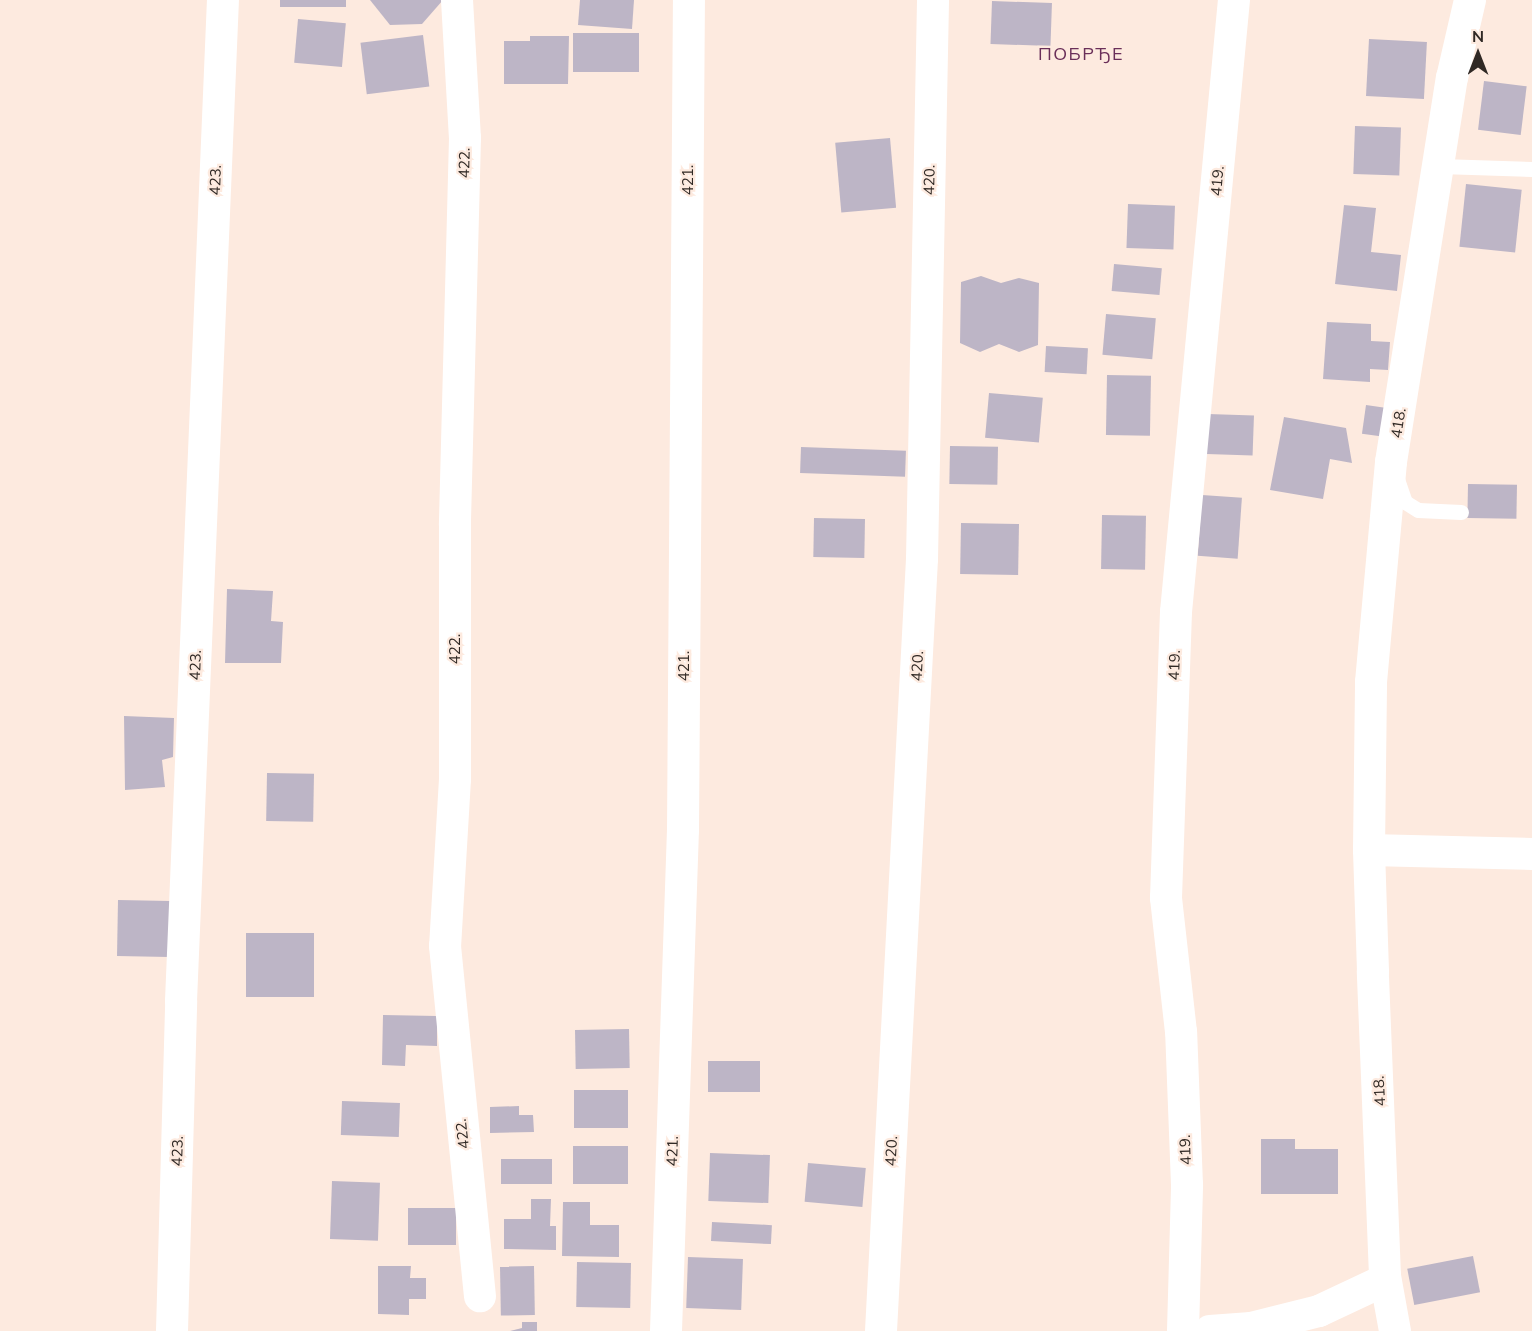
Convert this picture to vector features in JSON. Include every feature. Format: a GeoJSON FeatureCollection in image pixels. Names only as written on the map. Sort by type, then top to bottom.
{"type":"FeatureCollection","features":[{"type":"Feature","properties":{"kind":"street","name":"423."},"geometry":{"type":"LineString","coordinates":[[172,1331],[182,977],[223,0]]}},
{"type":"Feature","properties":{"kind":"street","name":"422."},"geometry":{"type":"LineString","coordinates":[[457,0],[465,138],[455,525],[455,779],[445,946],[480,1296]]}},
{"type":"Feature","properties":{"kind":"street","name":"421."},"geometry":{"type":"LineString","coordinates":[[666,1331],[683,830],[689,0]]}},
{"type":"Feature","properties":{"kind":"street","name":"420."},"geometry":{"type":"LineString","coordinates":[[881,1331],[922,559],[933,0]]}},
{"type":"Feature","properties":{"kind":"street","name":"419."},"geometry":{"type":"LineString","coordinates":[[1183,1331],[1187,1185],[1181,1032],[1166,898],[1176,612],[1234,0]]}},
{"type":"Feature","properties":{"kind":"street","name":"418."},"geometry":{"type":"LineString","coordinates":[[1395,1331],[1385,1280],[1369,850],[1371,681],[1391,462],[1440,166],[1452,78],[1470,0]]}},
{"type":"Feature","properties":{"kind":"street"},"geometry":{"type":"LineString","coordinates":[[1369,850],[1532,854]]}},
{"type":"Feature","properties":{"kind":"street"},"geometry":{"type":"LineString","coordinates":[[1210,1331],[1251,1328],[1319,1311],[1385,1280]]}},
{"type":"Feature","properties":{"kind":"lane"},"geometry":{"type":"LineString","coordinates":[[1440,166],[1532,169]]}},
{"type":"Feature","properties":{"kind":"lane"},"geometry":{"type":"LineString","coordinates":[[1391,462],[1404,502],[1418,510],[1461,512]]}},
{"type":"Feature","properties":{"kind":"building"},"geometry":{"type":"Polygon","coordinates":[[[280,0],[346,0],[346,7],[280,7],[280,0]]]}},
{"type":"Feature","properties":{"kind":"building"},"geometry":{"type":"Polygon","coordinates":[[[370,0],[443,0],[422,24],[390,25],[370,0]]]}},
{"type":"Feature","properties":{"kind":"building"},"geometry":{"type":"Polygon","coordinates":[[[580,0],[634,0],[632,29],[578,25],[580,0]]]}},
{"type":"Feature","properties":{"kind":"building"},"geometry":{"type":"Polygon","coordinates":[[[992,1],[1052,3],[1050,46],[990,44],[992,1]]]}},
{"type":"Feature","properties":{"kind":"building"},"geometry":{"type":"Polygon","coordinates":[[[298,19],[346,23],[342,67],[294,63],[298,19]]]}},
{"type":"Feature","properties":{"kind":"building"},"geometry":{"type":"Polygon","coordinates":[[[573,33],[639,33],[639,72],[573,72],[573,33]]]}},
{"type":"Feature","properties":{"kind":"building"},"geometry":{"type":"Polygon","coordinates":[[[423,35],[429,87],[367,94],[360,43],[423,35]]]}},
{"type":"Feature","properties":{"kind":"building"},"geometry":{"type":"Polygon","coordinates":[[[530,36],[569,36],[568,84],[504,84],[504,41],[530,41],[530,36]]]}},
{"type":"Feature","properties":{"kind":"building"},"geometry":{"type":"Polygon","coordinates":[[[1369,39],[1427,42],[1424,99],[1366,96],[1369,39]]]}},
{"type":"Feature","properties":{"kind":"building"},"geometry":{"type":"Polygon","coordinates":[[[1484,81],[1527,86],[1521,135],[1478,130],[1484,81]]]}},
{"type":"Feature","properties":{"kind":"building"},"geometry":{"type":"Polygon","coordinates":[[[1355,126],[1401,128],[1399,176],[1353,174],[1355,126]]]}},
{"type":"Feature","properties":{"kind":"building"},"geometry":{"type":"Polygon","coordinates":[[[890,138],[896,208],[841,213],[835,143],[890,138]]]}},
{"type":"Feature","properties":{"kind":"building"},"geometry":{"type":"Polygon","coordinates":[[[1466,184],[1522,190],[1515,253],[1459,247],[1466,184]]]}},
{"type":"Feature","properties":{"kind":"building"},"geometry":{"type":"Polygon","coordinates":[[[1128,204],[1175,206],[1173,250],[1126,248],[1128,204]]]}},
{"type":"Feature","properties":{"kind":"building"},"geometry":{"type":"Polygon","coordinates":[[[1344,205],[1376,208],[1371,252],[1401,255],[1397,291],[1335,284],[1344,205]]]}},
{"type":"Feature","properties":{"kind":"building"},"geometry":{"type":"Polygon","coordinates":[[[1114,264],[1162,268],[1159,295],[1112,291],[1114,264]]]}},
{"type":"Feature","properties":{"kind":"building"},"geometry":{"type":"Polygon","coordinates":[[[981,276],[1001,283],[1019,278],[1039,283],[1038,345],[1019,352],[999,344],[980,352],[960,343],[961,282],[981,276]]]}},
{"type":"Feature","properties":{"kind":"building"},"geometry":{"type":"Polygon","coordinates":[[[1106,314],[1156,318],[1152,359],[1102,355],[1106,314]]]}},
{"type":"Feature","properties":{"kind":"building"},"geometry":{"type":"Polygon","coordinates":[[[1327,322],[1371,324],[1371,341],[1390,342],[1388,370],[1370,369],[1370,382],[1323,379],[1327,322]]]}},
{"type":"Feature","properties":{"kind":"building"},"geometry":{"type":"Polygon","coordinates":[[[1046,346],[1088,348],[1087,374],[1045,372],[1046,346]]]}},
{"type":"Feature","properties":{"kind":"building"},"geometry":{"type":"Polygon","coordinates":[[[1107,375],[1151,376],[1150,436],[1106,435],[1107,375]]]}},
{"type":"Feature","properties":{"kind":"building"},"geometry":{"type":"Polygon","coordinates":[[[989,393],[1043,398],[1039,443],[985,438],[989,393]]]}},
{"type":"Feature","properties":{"kind":"building"},"geometry":{"type":"Polygon","coordinates":[[[1366,405],[1394,409],[1390,438],[1362,434],[1366,405]]]}},
{"type":"Feature","properties":{"kind":"building"},"geometry":{"type":"Polygon","coordinates":[[[1208,414],[1254,416],[1253,456],[1207,454],[1208,414]]]}},
{"type":"Feature","properties":{"kind":"building"},"geometry":{"type":"Polygon","coordinates":[[[1284,417],[1346,428],[1352,463],[1330,459],[1323,499],[1270,490],[1284,417]]]}},
{"type":"Feature","properties":{"kind":"building"},"geometry":{"type":"Polygon","coordinates":[[[950,446],[998,447],[997,485],[949,484],[950,446]]]}},
{"type":"Feature","properties":{"kind":"building"},"geometry":{"type":"Polygon","coordinates":[[[801,447],[906,451],[905,477],[800,473],[801,447]]]}},
{"type":"Feature","properties":{"kind":"building"},"geometry":{"type":"Polygon","coordinates":[[[1468,484],[1517,485],[1516,519],[1467,518],[1468,484]]]}},
{"type":"Feature","properties":{"kind":"building"},"geometry":{"type":"Polygon","coordinates":[[[1202,495],[1242,498],[1238,559],[1198,556],[1202,495]]]}},
{"type":"Feature","properties":{"kind":"building"},"geometry":{"type":"Polygon","coordinates":[[[1102,515],[1146,516],[1145,570],[1101,569],[1102,515]]]}},
{"type":"Feature","properties":{"kind":"building"},"geometry":{"type":"Polygon","coordinates":[[[814,518],[865,519],[864,558],[813,557],[814,518]]]}},
{"type":"Feature","properties":{"kind":"building"},"geometry":{"type":"Polygon","coordinates":[[[961,523],[1019,524],[1018,575],[960,574],[961,523]]]}},
{"type":"Feature","properties":{"kind":"building"},"geometry":{"type":"Polygon","coordinates":[[[227,589],[273,591],[271,621],[283,622],[281,663],[225,663],[227,589]]]}},
{"type":"Feature","properties":{"kind":"building"},"geometry":{"type":"Polygon","coordinates":[[[124,716],[174,718],[173,757],[162,760],[165,787],[125,790],[124,716]]]}},
{"type":"Feature","properties":{"kind":"building"},"geometry":{"type":"Polygon","coordinates":[[[267,773],[314,774],[313,822],[266,821],[267,773]]]}},
{"type":"Feature","properties":{"kind":"building"},"geometry":{"type":"Polygon","coordinates":[[[118,900],[170,901],[169,957],[117,956],[118,900]]]}},
{"type":"Feature","properties":{"kind":"building"},"geometry":{"type":"Polygon","coordinates":[[[246,933],[314,933],[314,997],[246,997],[246,933]]]}},
{"type":"Feature","properties":{"kind":"building"},"geometry":{"type":"Polygon","coordinates":[[[383,1015],[437,1016],[437,1046],[406,1045],[405,1066],[382,1065],[383,1015]]]}},
{"type":"Feature","properties":{"kind":"building"},"geometry":{"type":"Polygon","coordinates":[[[629,1029],[630,1068],[576,1069],[575,1030],[629,1029]]]}},
{"type":"Feature","properties":{"kind":"building"},"geometry":{"type":"Polygon","coordinates":[[[708,1061],[760,1061],[760,1092],[708,1092],[708,1061]]]}},
{"type":"Feature","properties":{"kind":"building"},"geometry":{"type":"Polygon","coordinates":[[[574,1090],[628,1090],[628,1128],[574,1128],[574,1090]]]}},
{"type":"Feature","properties":{"kind":"building"},"geometry":{"type":"Polygon","coordinates":[[[342,1101],[400,1103],[399,1137],[341,1135],[342,1101]]]}},
{"type":"Feature","properties":{"kind":"building"},"geometry":{"type":"Polygon","coordinates":[[[519,1106],[519,1115],[533,1115],[534,1132],[490,1133],[490,1107],[519,1106]]]}},
{"type":"Feature","properties":{"kind":"building"},"geometry":{"type":"Polygon","coordinates":[[[1261,1139],[1295,1139],[1295,1149],[1338,1149],[1338,1194],[1261,1194],[1261,1139]]]}},
{"type":"Feature","properties":{"kind":"building"},"geometry":{"type":"Polygon","coordinates":[[[573,1146],[628,1146],[628,1184],[573,1184],[573,1146]]]}},
{"type":"Feature","properties":{"kind":"building"},"geometry":{"type":"Polygon","coordinates":[[[710,1153],[770,1155],[768,1203],[708,1201],[710,1153]]]}},
{"type":"Feature","properties":{"kind":"building"},"geometry":{"type":"Polygon","coordinates":[[[501,1159],[552,1159],[552,1184],[501,1184],[501,1159]]]}},
{"type":"Feature","properties":{"kind":"building"},"geometry":{"type":"Polygon","coordinates":[[[808,1163],[866,1168],[862,1207],[805,1202],[808,1163]]]}},
{"type":"Feature","properties":{"kind":"building"},"geometry":{"type":"Polygon","coordinates":[[[332,1181],[380,1183],[378,1241],[330,1239],[332,1181]]]}},
{"type":"Feature","properties":{"kind":"building"},"geometry":{"type":"Polygon","coordinates":[[[531,1199],[551,1199],[550,1226],[556,1226],[556,1250],[504,1249],[504,1219],[531,1219],[531,1199]]]}},
{"type":"Feature","properties":{"kind":"building"},"geometry":{"type":"Polygon","coordinates":[[[563,1202],[590,1202],[590,1225],[619,1225],[619,1257],[562,1256],[563,1202]]]}},
{"type":"Feature","properties":{"kind":"building"},"geometry":{"type":"Polygon","coordinates":[[[408,1208],[456,1208],[456,1245],[408,1245],[408,1208]]]}},
{"type":"Feature","properties":{"kind":"building"},"geometry":{"type":"Polygon","coordinates":[[[712,1222],[772,1225],[771,1244],[711,1241],[712,1222]]]}},
{"type":"Feature","properties":{"kind":"building"},"geometry":{"type":"Polygon","coordinates":[[[1473,1256],[1480,1292],[1414,1305],[1407,1269],[1473,1256]]]}},
{"type":"Feature","properties":{"kind":"building"},"geometry":{"type":"Polygon","coordinates":[[[688,1257],[743,1259],[741,1310],[686,1308],[688,1257]]]}},
{"type":"Feature","properties":{"kind":"building"},"geometry":{"type":"Polygon","coordinates":[[[577,1262],[631,1263],[630,1308],[576,1307],[577,1262]]]}},
{"type":"Feature","properties":{"kind":"building"},"geometry":{"type":"Polygon","coordinates":[[[378,1266],[411,1266],[410,1278],[426,1278],[426,1299],[409,1299],[409,1315],[378,1314],[378,1266]]]}},
{"type":"Feature","properties":{"kind":"building"},"geometry":{"type":"Polygon","coordinates":[[[534,1266],[535,1315],[501,1316],[500,1267],[534,1266]]]}},
{"type":"Feature","properties":{"kind":"building"},"geometry":{"type":"Polygon","coordinates":[[[522,1322],[537,1322],[537,1331],[510,1331],[522,1328],[522,1322]]]}},
{"type":"Feature","properties":{"kind":"district","name":"ПОБРЂЕ"},"geometry":{"type":"Point","coordinates":[1081,54]}}]}
